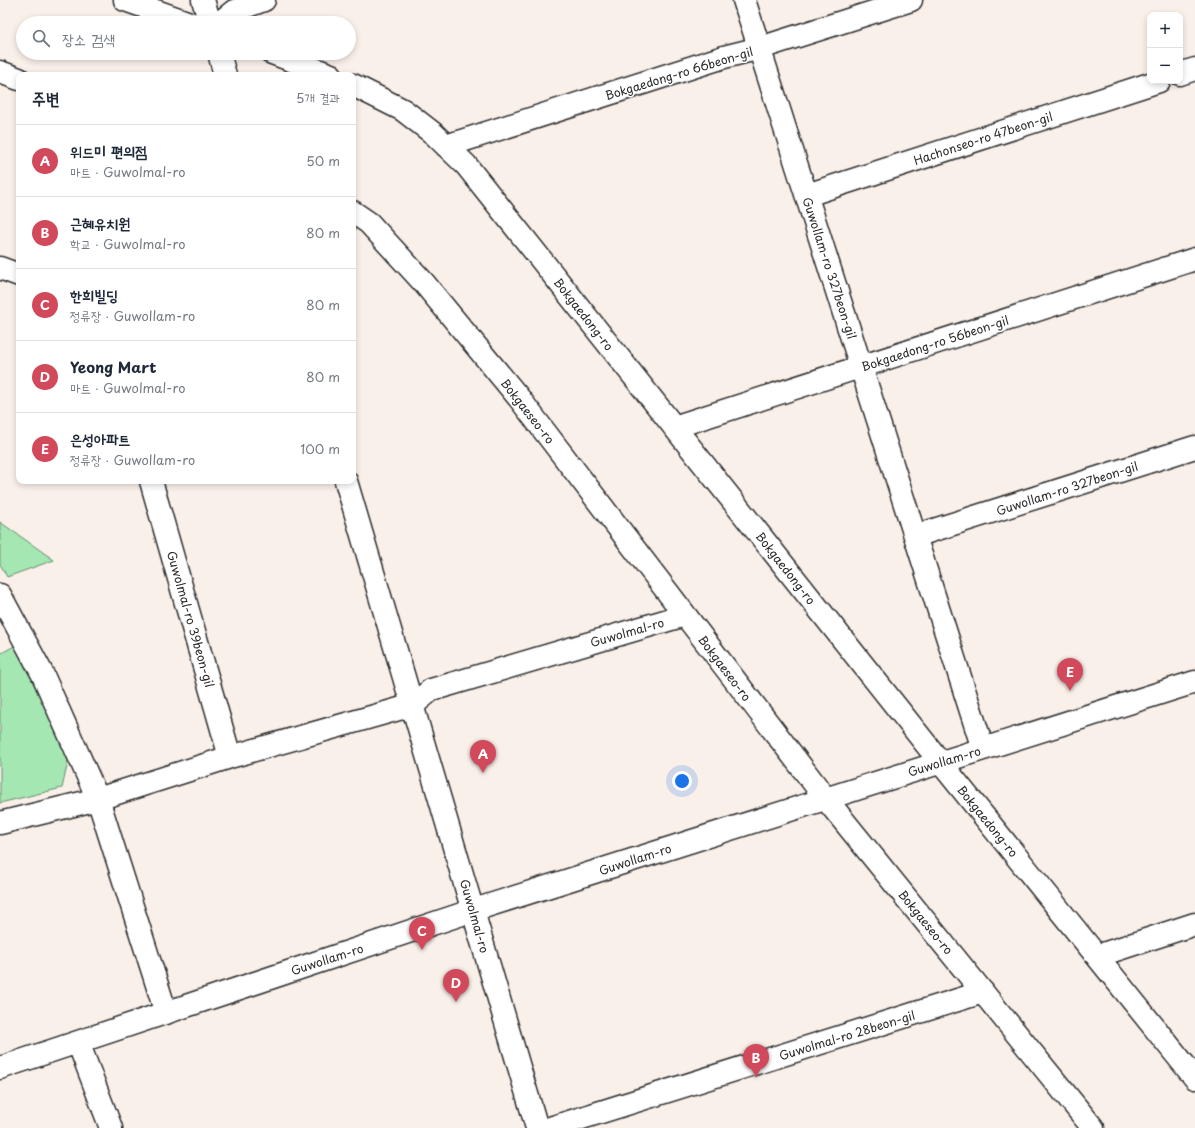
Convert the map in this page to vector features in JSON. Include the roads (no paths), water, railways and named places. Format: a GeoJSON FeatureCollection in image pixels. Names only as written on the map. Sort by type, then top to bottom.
{"type":"FeatureCollection","features":[{"type":"Feature","properties":{"kind":"street"},"geometry":{"type":"LineString","coordinates":[[125,0],[170,16]]}},
{"type":"Feature","properties":{"kind":"street"},"geometry":{"type":"LineString","coordinates":[[203,0],[208,16]]}},
{"type":"Feature","properties":{"kind":"street"},"geometry":{"type":"LineString","coordinates":[[228,16],[234,11],[264,0]]}},
{"type":"Feature","properties":{"kind":"street","name":"Guwollam-ro 327beon-gil"},"geometry":{"type":"LineString","coordinates":[[744,0],[983,749]]}},
{"type":"Feature","properties":{"kind":"street","name":"Bokgaedong-ro 66beon-gil"},"geometry":{"type":"LineString","coordinates":[[446,146],[724,57],[760,48],[911,0]]}},
{"type":"Feature","properties":{"kind":"street"},"geometry":{"type":"LineString","coordinates":[[221,60],[224,72]]}},
{"type":"Feature","properties":{"kind":"street"},"geometry":{"type":"LineString","coordinates":[[291,60],[323,72]]}},
{"type":"Feature","properties":{"kind":"street"},"geometry":{"type":"LineString","coordinates":[[1183,73],[1195,69]]}},
{"type":"Feature","properties":{"kind":"street"},"geometry":{"type":"LineString","coordinates":[[0,72],[16,78]]}},
{"type":"Feature","properties":{"kind":"street","name":"Hachonseo-ro 47beon-gil"},"geometry":{"type":"LineString","coordinates":[[807,195],[1150,84]]}},
{"type":"Feature","properties":{"kind":"street","name":"Bokgaedong-ro"},"geometry":{"type":"LineString","coordinates":[[356,86],[403,110],[434,134],[466,165],[941,762],[1195,1078]]}},
{"type":"Feature","properties":{"kind":"street","name":"Bokgaeseo-ro"},"geometry":{"type":"LineString","coordinates":[[356,214],[369,223],[424,283],[519,398],[826,799],[1093,1128]]}},
{"type":"Feature","properties":{"kind":"street","name":"Bokgaedong-ro 56beon-gil"},"geometry":{"type":"LineString","coordinates":[[674,427],[1195,259]]}},
{"type":"Feature","properties":{"kind":"street"},"geometry":{"type":"LineString","coordinates":[[0,268],[16,274]]}},
{"type":"Feature","properties":{"kind":"street","name":"Guwollam-ro 327beon-gil"},"geometry":{"type":"LineString","coordinates":[[915,536],[1195,447]]}},
{"type":"Feature","properties":{"kind":"street","name":"Guwolmal-ro 39beon-gil"},"geometry":{"type":"LineString","coordinates":[[152,484],[230,757]]}},
{"type":"Feature","properties":{"kind":"street","name":"Guwolmal-ro"},"geometry":{"type":"LineString","coordinates":[[347,484],[474,910],[537,1128]]}},
{"type":"Feature","properties":{"kind":"street"},"geometry":{"type":"LineString","coordinates":[[0,595],[42,673],[98,799],[166,1012]]}},
{"type":"Feature","properties":{"kind":"street","name":"Guwolmal-ro"},"geometry":{"type":"LineString","coordinates":[[413,705],[431,690],[685,615]]}},
{"type":"Feature","properties":{"kind":"street","name":"Guwollam-ro"},"geometry":{"type":"LineString","coordinates":[[0,1068],[474,910],[1195,682]]}},
{"type":"Feature","properties":{"kind":"street"},"geometry":{"type":"LineString","coordinates":[[0,824],[98,799],[230,757],[413,705]]}},
{"type":"Feature","properties":{"kind":"street"},"geometry":{"type":"LineString","coordinates":[[1097,956],[1195,924]]}},
{"type":"Feature","properties":{"kind":"street","name":"Guwolmal-ro 28beon-gil"},"geometry":{"type":"LineString","coordinates":[[550,1128],[983,992]]}},
{"type":"Feature","properties":{"kind":"street"},"geometry":{"type":"LineString","coordinates":[[78,1042],[111,1128]]}},
{"type":"Feature","properties":{"kind":"place","name":"은성아파트"},"geometry":{"type":"Point","coordinates":[1070,691]}},
{"type":"Feature","properties":{"kind":"place","name":"위드미 편의점"},"geometry":{"type":"Point","coordinates":[483,773]}},
{"type":"Feature","properties":{"kind":"place","name":"한희빌딩"},"geometry":{"type":"Point","coordinates":[422,950]}},
{"type":"Feature","properties":{"kind":"place","name":"Yeong Mart"},"geometry":{"type":"Point","coordinates":[456,1002]}},
{"type":"Feature","properties":{"kind":"place","name":"근혜유치원"},"geometry":{"type":"Point","coordinates":[756,1077]}}]}
